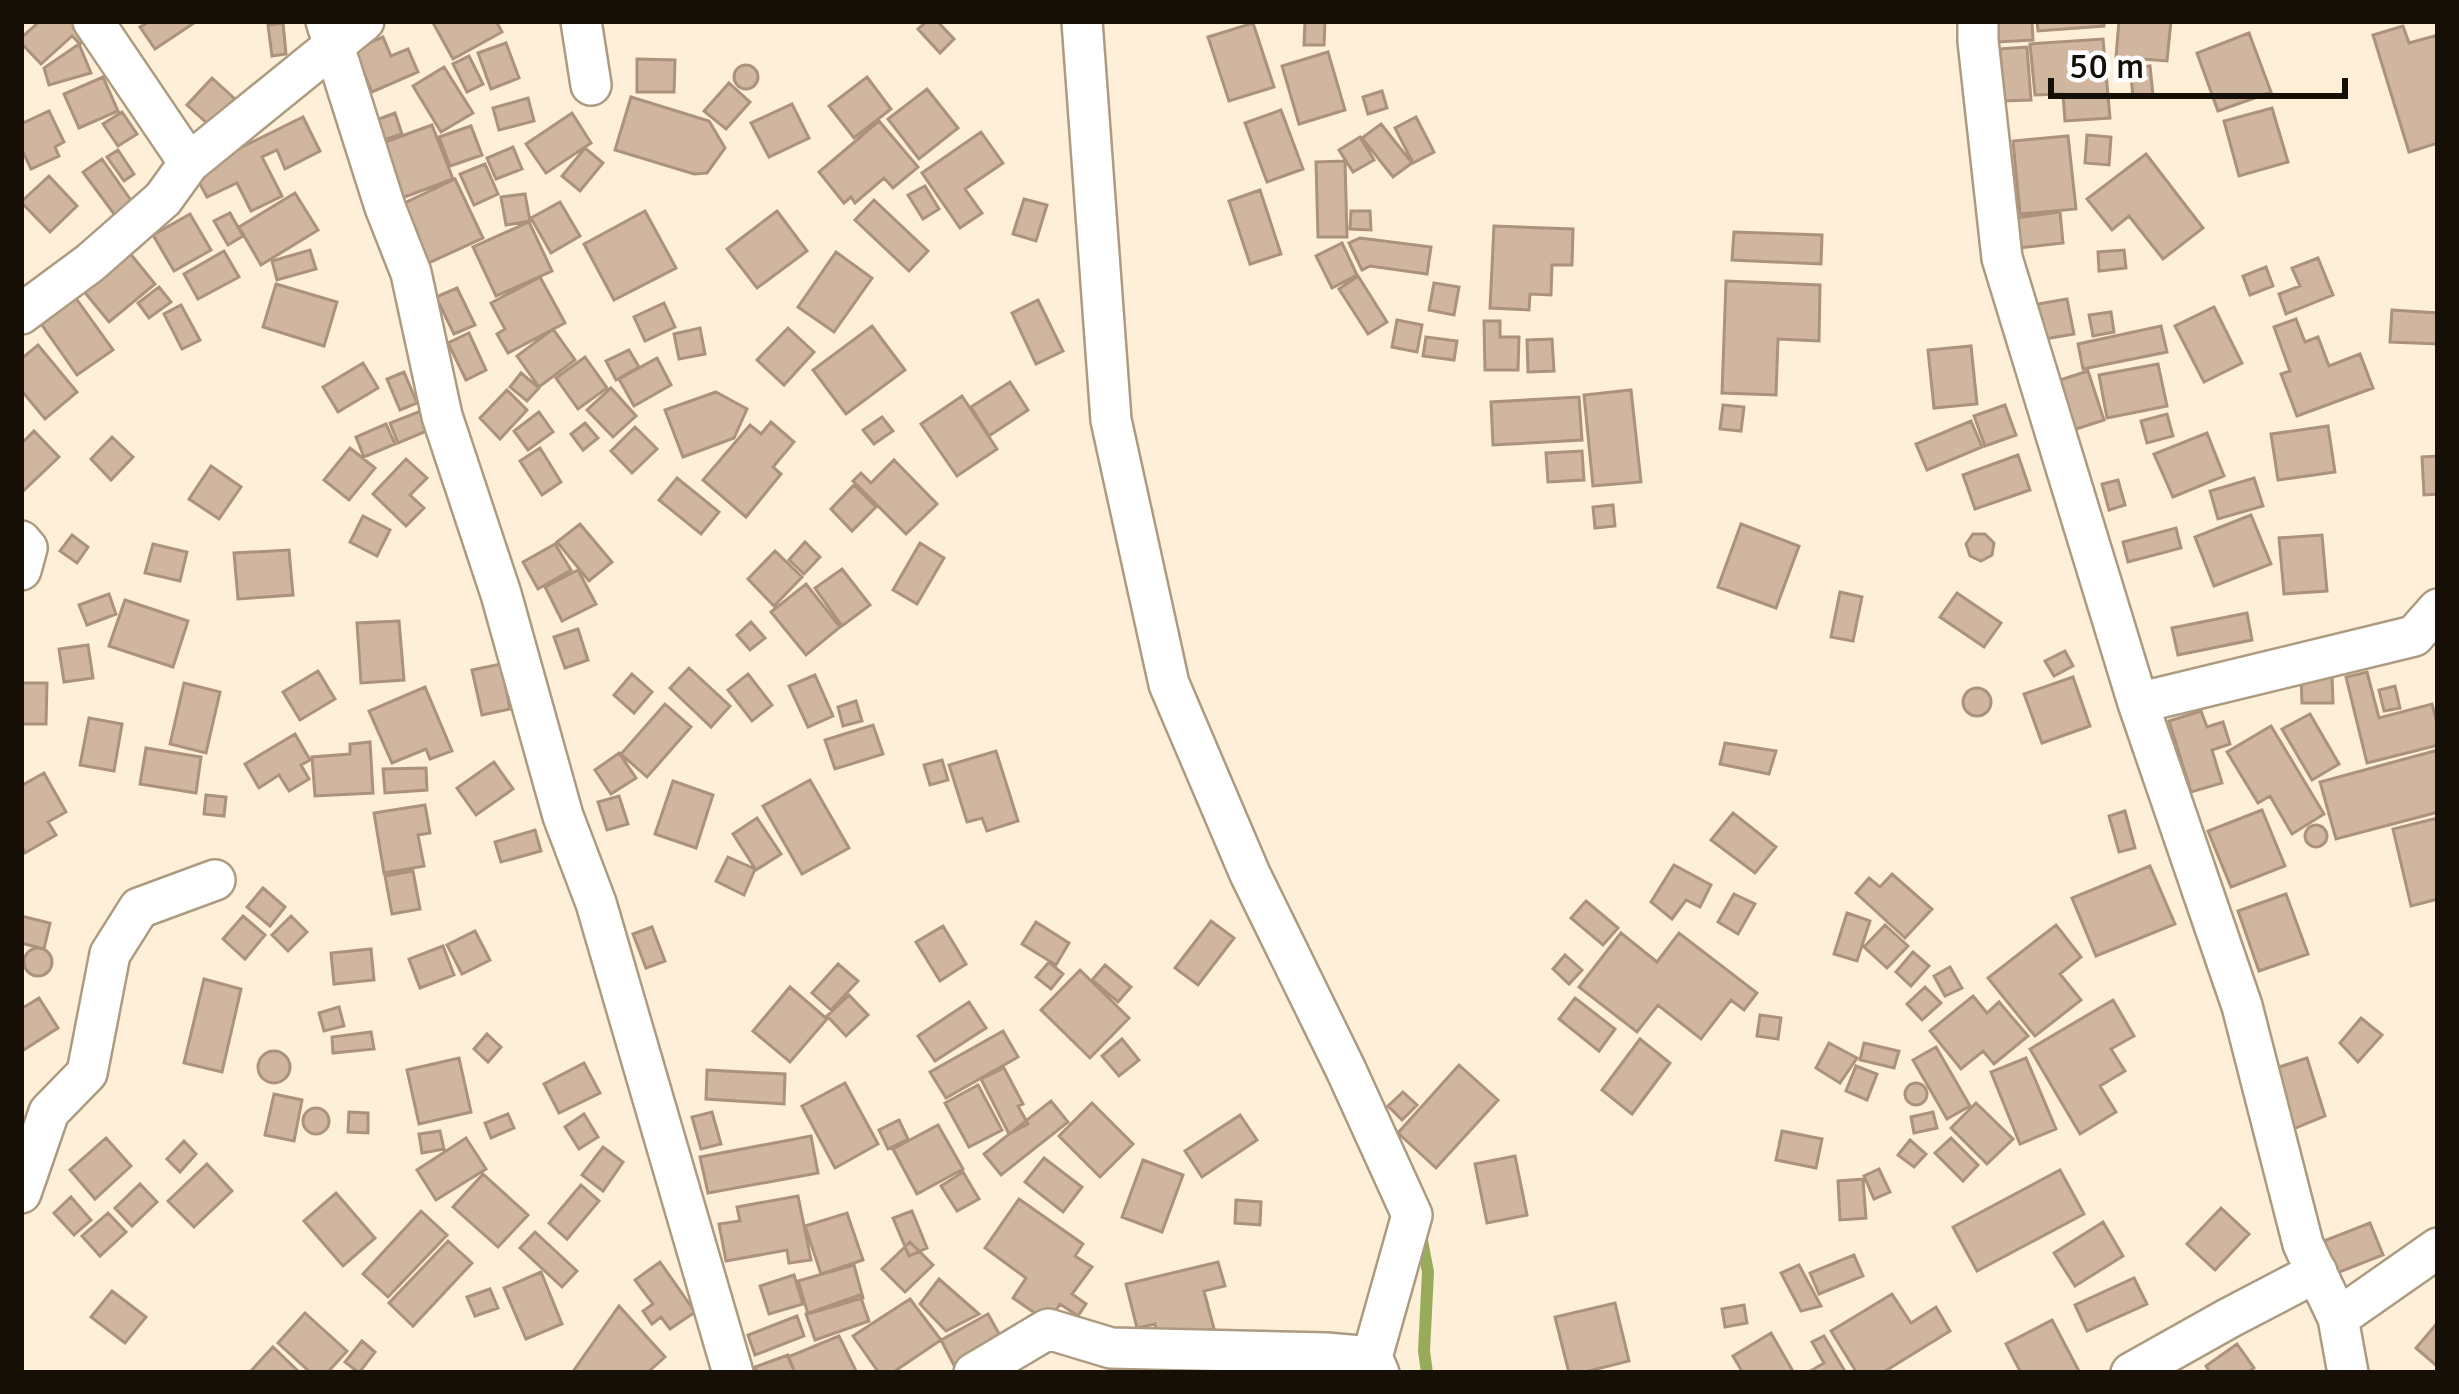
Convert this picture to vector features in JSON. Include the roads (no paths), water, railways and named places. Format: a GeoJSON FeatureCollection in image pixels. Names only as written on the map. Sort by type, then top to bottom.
{"type":"FeatureCollection","features":[{"type":"Feature","properties":{"kind":"street"},"geometry":{"type":"LineString","coordinates":[[93,21],[189,163]]}},
{"type":"Feature","properties":{"kind":"street"},"geometry":{"type":"LineString","coordinates":[[581,21],[591,85]]}},
{"type":"Feature","properties":{"kind":"street"},"geometry":{"type":"LineString","coordinates":[[974,1373],[1048,1329],[1111,1348],[1326,1353],[1375,1365],[1412,1215],[1250,874],[1169,684],[1111,420],[1082,21]]}},
{"type":"Feature","properties":{"kind":"street"},"geometry":{"type":"LineString","coordinates":[[1978,21],[2002,258],[2138,704],[2242,1006],[2303,1244],[2338,1318],[2348,1373]]}},
{"type":"Feature","properties":{"kind":"street"},"geometry":{"type":"LineString","coordinates":[[21,314],[90,263],[163,199],[189,163],[341,29],[385,207],[411,273],[442,416],[501,594],[563,816],[596,903],[733,1373]]}},
{"type":"Feature","properties":{"kind":"street"},"geometry":{"type":"LineString","coordinates":[[21,541],[27,548],[21,570]]}},
{"type":"Feature","properties":{"kind":"street"},"geometry":{"type":"LineString","coordinates":[[2138,704],[2414,636],[2438,609]]}},
{"type":"Feature","properties":{"kind":"street"},"geometry":{"type":"LineString","coordinates":[[21,1193],[35,1102],[87,1073],[110,954],[139,908],[215,880]]}},
{"type":"Feature","properties":{"kind":"street"},"geometry":{"type":"LineString","coordinates":[[2338,1318],[2438,1248]]}},
{"type":"Feature","properties":{"kind":"street"},"geometry":{"type":"LineString","coordinates":[[2131,1373],[2317,1273]]}},
{"type":"Feature","properties":{"kind":"waterway"},"geometry":{"type":"LineString","coordinates":[[1421,1235],[1428,1272],[1427,1373]]}}]}
